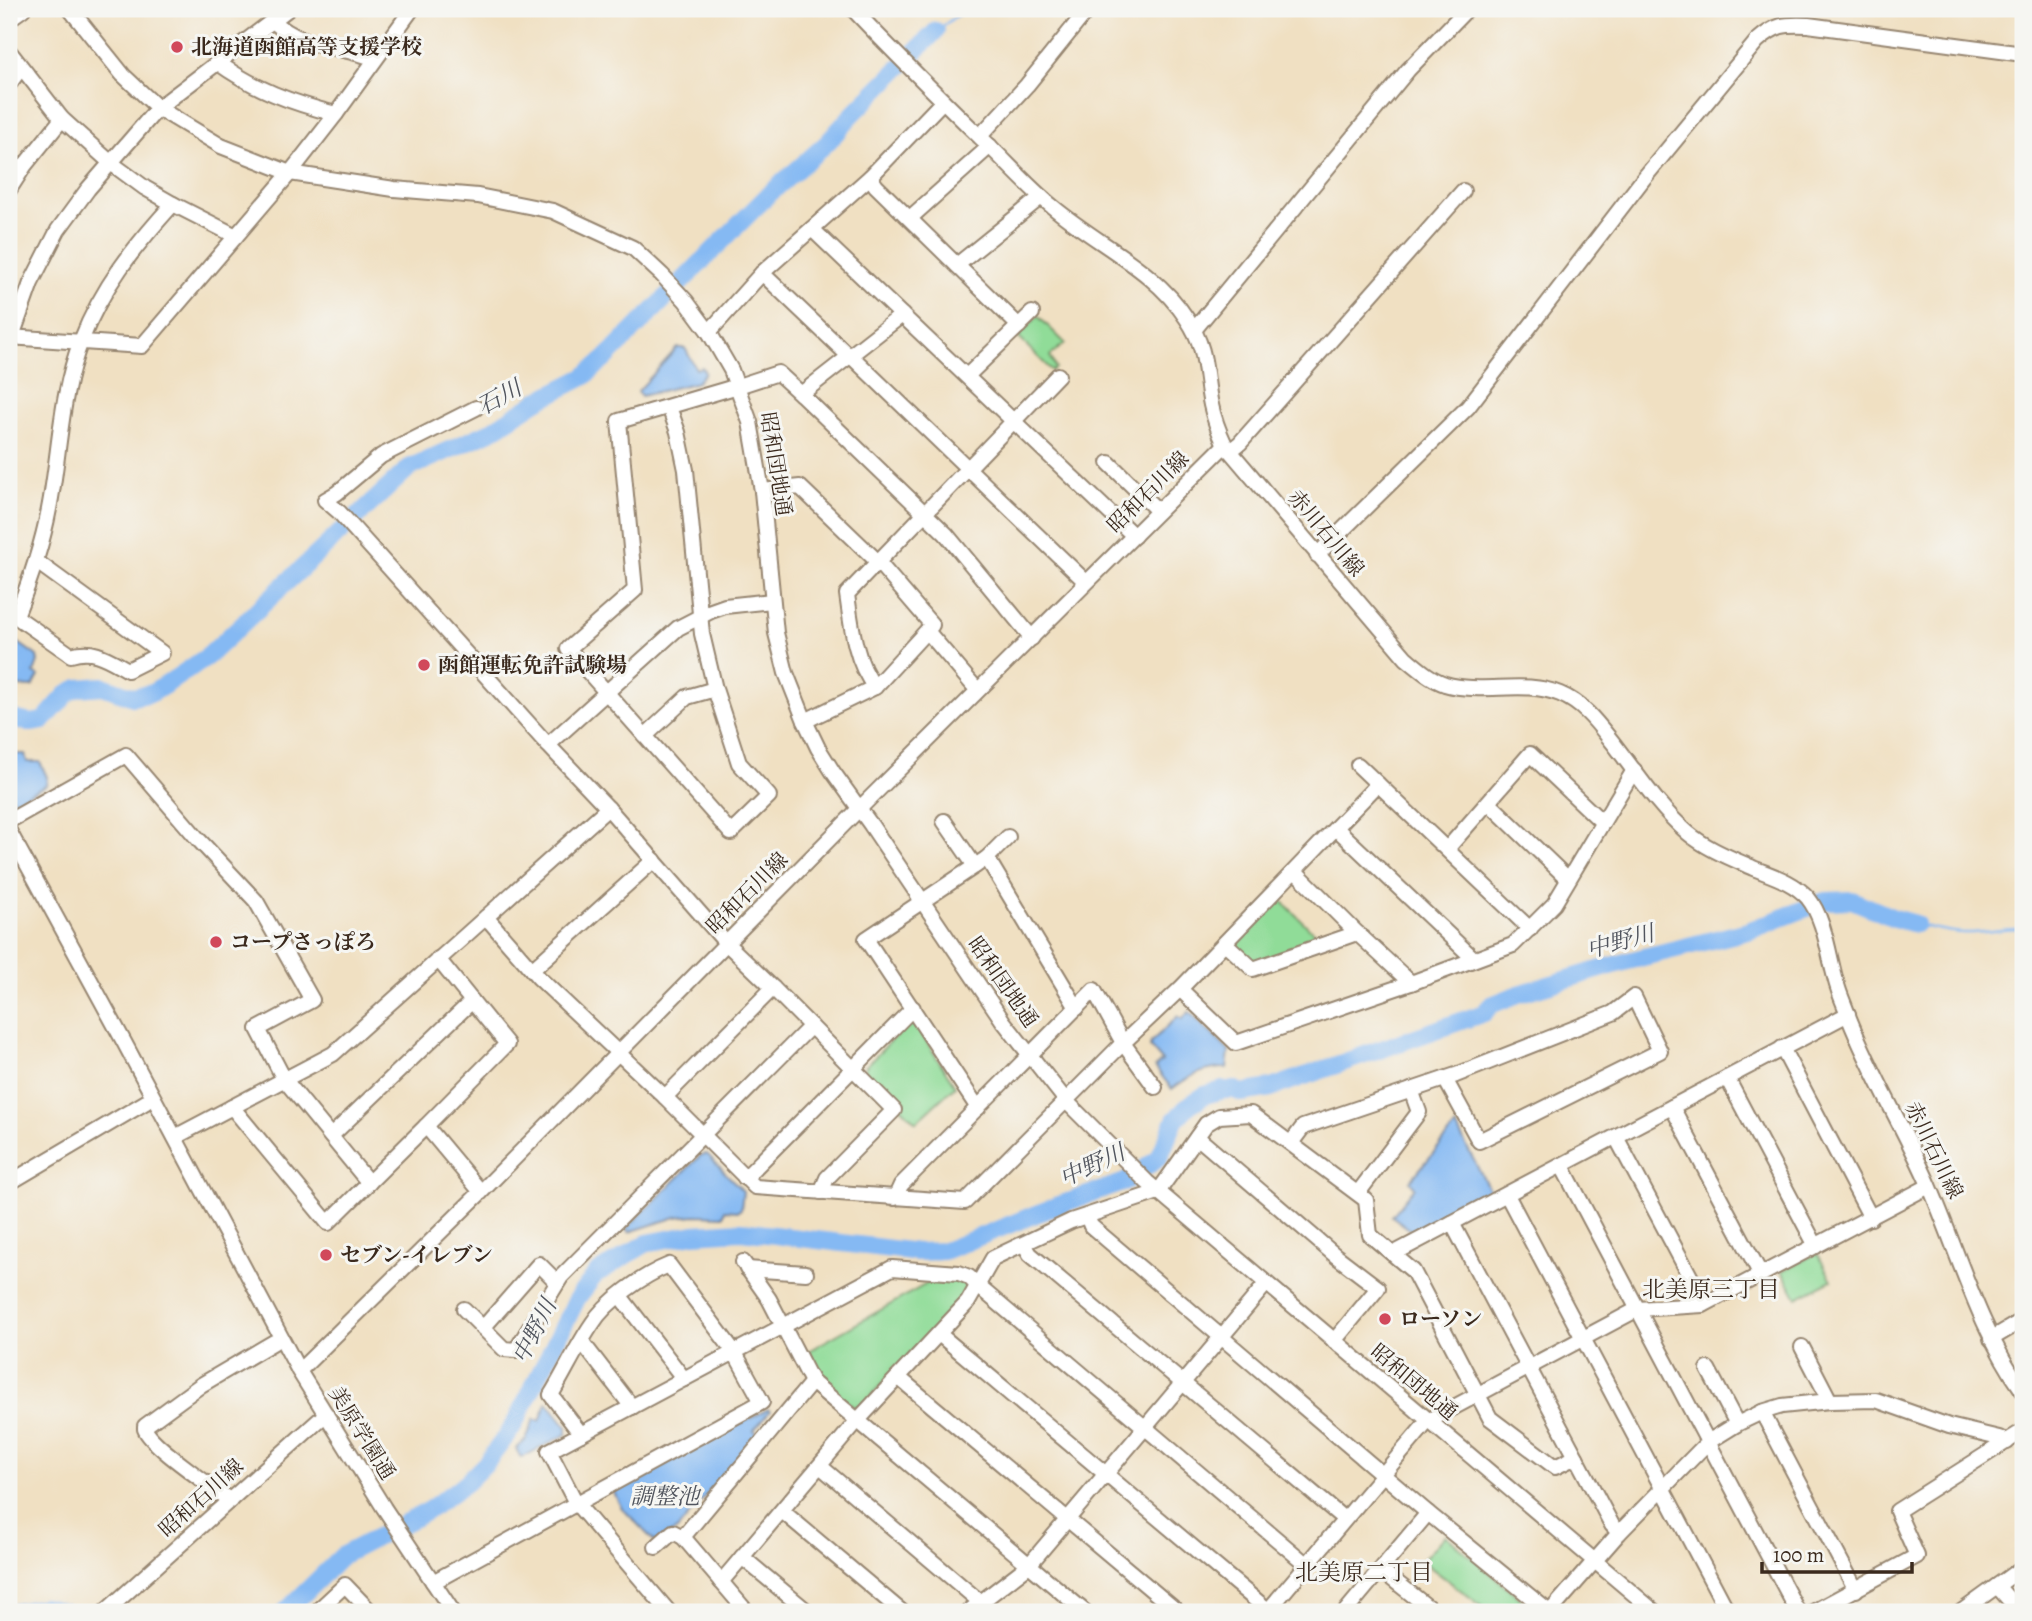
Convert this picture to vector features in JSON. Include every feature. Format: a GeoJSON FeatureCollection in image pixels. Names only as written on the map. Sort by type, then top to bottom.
{"type":"FeatureCollection","features":[{"type":"Feature","properties":{"kind":"street"},"geometry":{"type":"LineString","coordinates":[[9,19],[23,9]]}},
{"type":"Feature","properties":{"kind":"street","name":"昭和団地通"},"geometry":{"type":"LineString","coordinates":[[70,9],[123,75],[158,108],[221,146],[290,173],[394,189],[478,196],[553,211],[633,248],[662,275],[709,332],[738,386],[753,433],[762,491],[772,601],[781,654],[805,721],[823,756],[1003,1021],[1066,1101],[1152,1187],[1655,1612]]}},
{"type":"Feature","properties":{"kind":"street"},"geometry":{"type":"LineString","coordinates":[[288,9],[158,108],[88,189],[58,230],[32,282],[9,341],[142,346],[290,173],[412,9]]}},
{"type":"Feature","properties":{"kind":"street","name":"赤川石川線"},"geometry":{"type":"LineString","coordinates":[[853,9],[890,49],[1041,197],[1164,289],[1194,330],[1206,363],[1215,423],[1227,448],[1406,658],[1429,676],[1464,688],[1544,688],[1563,695],[1590,714],[1667,812],[1689,834],[1717,852],[1789,882],[1805,895],[1820,922],[1838,989],[1864,1054],[1913,1149],[1958,1256],[1980,1317],[2023,1391]]}},
{"type":"Feature","properties":{"kind":"street"},"geometry":{"type":"LineString","coordinates":[[910,218],[985,141],[1088,9]]}},
{"type":"Feature","properties":{"kind":"street"},"geometry":{"type":"LineString","coordinates":[[1194,330],[1408,70],[1467,9]]}},
{"type":"Feature","properties":{"kind":"street"},"geometry":{"type":"LineString","coordinates":[[272,20],[284,31],[301,39],[375,59]]}},
{"type":"Feature","properties":{"kind":"street"},"geometry":{"type":"LineString","coordinates":[[1317,555],[1468,407],[1644,178],[1757,41],[1771,29],[1789,24],[1808,25],[2023,54]]}},
{"type":"Feature","properties":{"kind":"street"},"geometry":{"type":"LineString","coordinates":[[9,51],[62,119],[111,163],[145,188],[236,236]]}},
{"type":"Feature","properties":{"kind":"street"},"geometry":{"type":"LineString","coordinates":[[217,62],[252,85],[315,109],[336,114]]}},
{"type":"Feature","properties":{"kind":"street"},"geometry":{"type":"LineString","coordinates":[[9,83],[22,68]]}},
{"type":"Feature","properties":{"kind":"street"},"geometry":{"type":"LineString","coordinates":[[709,332],[762,273],[870,177],[943,101]]}},
{"type":"Feature","properties":{"kind":"street"},"geometry":{"type":"LineString","coordinates":[[9,190],[25,165],[62,119]]}},
{"type":"Feature","properties":{"kind":"street"},"geometry":{"type":"LineString","coordinates":[[870,177],[876,186],[1019,326]]}},
{"type":"Feature","properties":{"kind":"street","name":"昭和石川線"},"geometry":{"type":"LineString","coordinates":[[299,1371],[481,1192],[1086,582],[1227,448],[1240,443],[1463,191]]}},
{"type":"Feature","properties":{"kind":"street"},"geometry":{"type":"LineString","coordinates":[[957,265],[1041,197]]}},
{"type":"Feature","properties":{"kind":"street"},"geometry":{"type":"LineString","coordinates":[[37,562],[162,653],[128,670],[102,655],[82,652],[71,655],[12,614],[37,562],[49,510],[65,397],[80,342],[101,297],[135,246],[173,204]]}},
{"type":"Feature","properties":{"kind":"street"},"geometry":{"type":"LineString","coordinates":[[812,229],[1134,536]]}},
{"type":"Feature","properties":{"kind":"street"},"geometry":{"type":"LineString","coordinates":[[762,273],[969,467],[1086,582]]}},
{"type":"Feature","properties":{"kind":"street"},"geometry":{"type":"LineString","coordinates":[[967,376],[1032,313]]}},
{"type":"Feature","properties":{"kind":"street"},"geometry":{"type":"LineString","coordinates":[[801,394],[902,315]]}},
{"type":"Feature","properties":{"kind":"street"},"geometry":{"type":"LineString","coordinates":[[669,407],[678,432],[686,470],[700,616],[715,689],[739,763],[769,796],[731,833],[568,649],[635,590],[619,421],[778,373],[946,534],[1032,638]]}},
{"type":"Feature","properties":{"kind":"street"},"geometry":{"type":"LineString","coordinates":[[875,687],[869,680],[861,660],[850,622],[846,594],[1058,375]]}},
{"type":"Feature","properties":{"kind":"street"},"geometry":{"type":"LineString","coordinates":[[476,408],[381,456],[337,493],[325,499],[608,808],[726,943],[894,1110],[827,1178],[821,1192]]}},
{"type":"Feature","properties":{"kind":"street"},"geometry":{"type":"LineString","coordinates":[[1109,463],[1158,511]]}},
{"type":"Feature","properties":{"kind":"street"},"geometry":{"type":"LineString","coordinates":[[762,491],[800,487],[878,562],[932,625],[875,687],[805,721]]}},
{"type":"Feature","properties":{"kind":"street"},"geometry":{"type":"LineString","coordinates":[[548,745],[678,628],[725,606],[772,601]]}},
{"type":"Feature","properties":{"kind":"street"},"geometry":{"type":"LineString","coordinates":[[927,631],[973,685]]}},
{"type":"Feature","properties":{"kind":"street"},"geometry":{"type":"LineString","coordinates":[[645,736],[687,697],[715,689]]}},
{"type":"Feature","properties":{"kind":"street"},"geometry":{"type":"LineString","coordinates":[[1447,849],[1530,754],[1603,823]]}},
{"type":"Feature","properties":{"kind":"street"},"geometry":{"type":"LineString","coordinates":[[9,821],[125,755],[256,901],[312,1000],[258,1029],[284,1079],[369,1183]]}},
{"type":"Feature","properties":{"kind":"street"},"geometry":{"type":"LineString","coordinates":[[1358,765],[1530,929]]}},
{"type":"Feature","properties":{"kind":"street"},"geometry":{"type":"LineString","coordinates":[[1180,989],[1236,1043],[1513,945],[1554,904],[1634,770]]}},
{"type":"Feature","properties":{"kind":"street"},"geometry":{"type":"LineString","coordinates":[[486,917],[532,970],[755,1187],[965,1202],[1180,989],[1378,784]]}},
{"type":"Feature","properties":{"kind":"street"},"geometry":{"type":"LineString","coordinates":[[1489,803],[1568,879]]}},
{"type":"Feature","properties":{"kind":"street"},"geometry":{"type":"LineString","coordinates":[[176,1137],[333,1054],[608,808]]}},
{"type":"Feature","properties":{"kind":"street"},"geometry":{"type":"LineString","coordinates":[[944,821],[981,862],[1077,1008]]}},
{"type":"Feature","properties":{"kind":"street"},"geometry":{"type":"LineString","coordinates":[[1336,828],[1474,959]]}},
{"type":"Feature","properties":{"kind":"street","name":"美原学園通"},"geometry":{"type":"LineString","coordinates":[[9,831],[176,1137],[299,1371],[433,1583]]}},
{"type":"Feature","properties":{"kind":"street"},"geometry":{"type":"LineString","coordinates":[[978,1108],[866,939],[981,862],[1008,836]]}},
{"type":"Feature","properties":{"kind":"street"},"geometry":{"type":"LineString","coordinates":[[532,970],[654,860]]}},
{"type":"Feature","properties":{"kind":"street"},"geometry":{"type":"LineString","coordinates":[[1295,871],[1411,983]]}},
{"type":"Feature","properties":{"kind":"street"},"geometry":{"type":"LineString","coordinates":[[1225,943],[1253,969],[1357,933]]}},
{"type":"Feature","properties":{"kind":"street"},"geometry":{"type":"LineString","coordinates":[[232,1107],[328,1223],[507,1044],[438,959]]}},
{"type":"Feature","properties":{"kind":"street"},"geometry":{"type":"LineString","coordinates":[[665,1097],[773,988]]}},
{"type":"Feature","properties":{"kind":"street"},"geometry":{"type":"LineString","coordinates":[[895,1198],[901,1185],[1094,990],[1123,1043],[1155,1087]]}},
{"type":"Feature","properties":{"kind":"street"},"geometry":{"type":"LineString","coordinates":[[1291,1143],[1303,1127],[1445,1079],[1613,1013],[1634,997],[1660,1051],[1479,1141],[1445,1079]]}},
{"type":"Feature","properties":{"kind":"street"},"geometry":{"type":"LineString","coordinates":[[331,1136],[472,1001]]}},
{"type":"Feature","properties":{"kind":"street"},"geometry":{"type":"LineString","coordinates":[[745,1178],[913,1009]]}},
{"type":"Feature","properties":{"kind":"street"},"geometry":{"type":"LineString","coordinates":[[1393,1254],[1848,1014]]}},
{"type":"Feature","properties":{"kind":"street"},"geometry":{"type":"LineString","coordinates":[[464,1309],[504,1349],[516,1350],[557,1282],[811,1026]]}},
{"type":"Feature","properties":{"kind":"street"},"geometry":{"type":"LineString","coordinates":[[1782,1048],[1871,1218]]}},
{"type":"Feature","properties":{"kind":"street"},"geometry":{"type":"LineString","coordinates":[[1727,1078],[1816,1246]]}},
{"type":"Feature","properties":{"kind":"street"},"geometry":{"type":"LineString","coordinates":[[1358,1193],[1419,1112],[1411,1090]]}},
{"type":"Feature","properties":{"kind":"street"},"geometry":{"type":"LineString","coordinates":[[9,1182],[146,1101]]}},
{"type":"Feature","properties":{"kind":"street"},"geometry":{"type":"LineString","coordinates":[[1672,1107],[1761,1275]]}},
{"type":"Feature","properties":{"kind":"street"},"geometry":{"type":"LineString","coordinates":[[721,1582],[858,1420],[968,1302],[993,1258],[1152,1187],[1206,1124],[1219,1116],[1251,1114],[1366,1200],[1370,1236],[1413,1271],[1490,1418],[1555,1467],[1576,1457]]}},
{"type":"Feature","properties":{"kind":"street"},"geometry":{"type":"LineString","coordinates":[[426,1126],[481,1192]]}},
{"type":"Feature","properties":{"kind":"street"},"geometry":{"type":"LineString","coordinates":[[1197,1137],[1336,1256],[1378,1288],[1334,1341]]}},
{"type":"Feature","properties":{"kind":"street"},"geometry":{"type":"LineString","coordinates":[[1616,1137],[1703,1305]]}},
{"type":"Feature","properties":{"kind":"street"},"geometry":{"type":"LineString","coordinates":[[1562,1166],[1798,1612]]}},
{"type":"Feature","properties":{"kind":"street"},"geometry":{"type":"LineString","coordinates":[[939,1334],[1269,1612],[1306,1564],[1428,1421],[1638,1310],[1703,1305],[1929,1186]]}},
{"type":"Feature","properties":{"kind":"street"},"geometry":{"type":"LineString","coordinates":[[1507,1195],[1728,1612]]}},
{"type":"Feature","properties":{"kind":"street"},"geometry":{"type":"LineString","coordinates":[[1087,1216],[1091,1226],[1428,1513],[1550,1612],[1619,1533],[1708,1442],[1762,1412],[1783,1406],[1867,1399],[1884,1402],[1948,1426],[2007,1442]]}},
{"type":"Feature","properties":{"kind":"street"},"geometry":{"type":"LineString","coordinates":[[1452,1223],[1612,1525],[1619,1533]]}},
{"type":"Feature","properties":{"kind":"street"},"geometry":{"type":"LineString","coordinates":[[1024,1244],[1030,1254],[1344,1519]]}},
{"type":"Feature","properties":{"kind":"street"},"geometry":{"type":"LineString","coordinates":[[483,1328],[538,1264],[557,1282]]}},
{"type":"Feature","properties":{"kind":"street"},"geometry":{"type":"LineString","coordinates":[[453,1612],[433,1583],[762,1402],[735,1353],[669,1265],[636,1282],[597,1316],[551,1395],[580,1434]]}},
{"type":"Feature","properties":{"kind":"street"},"geometry":{"type":"LineString","coordinates":[[806,1273],[745,1266],[769,1299],[812,1382],[1085,1612]]}},
{"type":"Feature","properties":{"kind":"street"},"geometry":{"type":"LineString","coordinates":[[668,1612],[576,1503],[549,1451],[892,1268],[959,1273],[969,1277],[1306,1564]]}},
{"type":"Feature","properties":{"kind":"street"},"geometry":{"type":"LineString","coordinates":[[968,1612],[986,1607],[1029,1565],[1266,1284]]}},
{"type":"Feature","properties":{"kind":"street"},"geometry":{"type":"LineString","coordinates":[[620,1296],[684,1379]]}},
{"type":"Feature","properties":{"kind":"street"},"geometry":{"type":"LineString","coordinates":[[1991,1339],[2023,1320]]}},
{"type":"Feature","properties":{"kind":"street"},"geometry":{"type":"LineString","coordinates":[[230,1501],[151,1438],[145,1426],[201,1385],[274,1342]]}},
{"type":"Feature","properties":{"kind":"street"},"geometry":{"type":"LineString","coordinates":[[582,1342],[632,1407]]}},
{"type":"Feature","properties":{"kind":"street"},"geometry":{"type":"LineString","coordinates":[[1802,1347],[1830,1401]]}},
{"type":"Feature","properties":{"kind":"street"},"geometry":{"type":"LineString","coordinates":[[1708,1369],[1737,1424]]}},
{"type":"Feature","properties":{"kind":"street"},"geometry":{"type":"LineString","coordinates":[[898,1377],[1178,1612]]}},
{"type":"Feature","properties":{"kind":"street"},"geometry":{"type":"LineString","coordinates":[[683,1537],[812,1382]]}},
{"type":"Feature","properties":{"kind":"street"},"geometry":{"type":"LineString","coordinates":[[1762,1412],[1856,1590]]}},
{"type":"Feature","properties":{"kind":"street","name":"昭和石川線"},"geometry":{"type":"LineString","coordinates":[[105,1612],[326,1414]]}},
{"type":"Feature","properties":{"kind":"street"},"geometry":{"type":"LineString","coordinates":[[1813,1612],[1917,1556],[1897,1511],[2023,1431]]}},
{"type":"Feature","properties":{"kind":"street"},"geometry":{"type":"LineString","coordinates":[[820,1466],[986,1607]]}},
{"type":"Feature","properties":{"kind":"street"},"geometry":{"type":"LineString","coordinates":[[782,1511],[902,1612]]}},
{"type":"Feature","properties":{"kind":"street"},"geometry":{"type":"LineString","coordinates":[[1345,1612],[1428,1513]]}},
{"type":"Feature","properties":{"kind":"street"},"geometry":{"type":"LineString","coordinates":[[656,1547],[673,1532],[683,1537],[747,1612]]}},
{"type":"Feature","properties":{"kind":"street"},"geometry":{"type":"LineString","coordinates":[[743,1557],[808,1612]]}},
{"type":"Feature","properties":{"kind":"street"},"geometry":{"type":"LineString","coordinates":[[1961,1612],[2023,1567]]}},
{"type":"Feature","properties":{"kind":"street"},"geometry":{"type":"LineString","coordinates":[[1381,1570],[1430,1611]]}},
{"type":"Feature","properties":{"kind":"street"},"geometry":{"type":"LineString","coordinates":[[316,1612],[345,1585],[371,1612]]}},
{"type":"Feature","properties":{"kind":"street"},"geometry":{"type":"LineString","coordinates":[[1997,1586],[2020,1612]]}},
{"type":"Feature","properties":{"kind":"green space"},"geometry":{"type":"Polygon","coordinates":[[[1038,316],[1065,343],[1050,356],[1056,368],[1052,371],[1018,337],[1038,316]]]}},
{"type":"Feature","properties":{"kind":"green space"},"geometry":{"type":"Polygon","coordinates":[[[1277,896],[1321,940],[1258,962],[1251,961],[1236,947],[1236,941],[1277,896]]]}},
{"type":"Feature","properties":{"kind":"green space"},"geometry":{"type":"Polygon","coordinates":[[[908,1024],[916,1025],[955,1086],[916,1122],[865,1072],[865,1067],[908,1024]]]}},
{"type":"Feature","properties":{"kind":"green space"},"geometry":{"type":"Polygon","coordinates":[[[1817,1253],[1832,1280],[1797,1298],[1782,1271],[1817,1253]]]}},
{"type":"Feature","properties":{"kind":"green space"},"geometry":{"type":"Polygon","coordinates":[[[937,1278],[965,1283],[968,1293],[862,1406],[853,1407],[819,1380],[805,1353],[937,1278]]]}},
{"type":"Feature","properties":{"kind":"green space"},"geometry":{"type":"Polygon","coordinates":[[[1445,1535],[1522,1600],[1513,1612],[1490,1612],[1422,1561],[1445,1535]]]}},
{"type":"Feature","properties":{"kind":"water"},"geometry":{"type":"Polygon","coordinates":[[[677,348],[685,348],[696,369],[702,367],[705,372],[697,382],[641,396],[638,391],[677,348]]]}},
{"type":"Feature","properties":{"kind":"water"},"geometry":{"type":"Polygon","coordinates":[[[9,636],[37,656],[34,673],[39,676],[33,687],[9,686],[9,636]]]}},
{"type":"Feature","properties":{"kind":"water"},"geometry":{"type":"Polygon","coordinates":[[[9,754],[25,754],[27,762],[40,762],[47,777],[46,785],[14,801],[9,793],[9,754]]]}},
{"type":"Feature","properties":{"kind":"water"},"geometry":{"type":"Polygon","coordinates":[[[1189,1012],[1229,1051],[1227,1068],[1198,1074],[1172,1089],[1155,1067],[1162,1061],[1150,1047],[1151,1042],[1178,1016],[1182,1019],[1189,1012]]]}},
{"type":"Feature","properties":{"kind":"water"},"geometry":{"type":"Polygon","coordinates":[[[1456,1126],[1492,1195],[1416,1234],[1392,1216],[1415,1187],[1410,1181],[1456,1126]]]}},
{"type":"Feature","properties":{"kind":"water"},"geometry":{"type":"Polygon","coordinates":[[[707,1154],[743,1191],[741,1209],[725,1210],[723,1216],[676,1217],[629,1232],[626,1229],[701,1155],[707,1154]]]}},
{"type":"Feature","properties":{"kind":"water"},"geometry":{"type":"Polygon","coordinates":[[[547,1402],[567,1427],[567,1434],[521,1458],[516,1449],[526,1440],[534,1419],[540,1421],[547,1402]]]}},
{"type":"Feature","properties":{"kind":"water","name":"調整池"},"geometry":{"type":"Polygon","coordinates":[[[768,1409],[770,1411],[754,1430],[758,1434],[677,1530],[655,1542],[621,1507],[613,1491],[768,1409]]]}},
{"type":"Feature","properties":{"kind":"waterway","name":"石川"},"geometry":{"type":"LineString","coordinates":[[936,31],[966,9]]}},
{"type":"Feature","properties":{"kind":"waterway","name":"石川"},"geometry":{"type":"LineString","coordinates":[[9,718],[31,723],[43,721],[68,693],[78,688],[103,686],[133,697],[152,693],[208,656],[409,468],[491,431],[537,401],[584,377],[605,359],[766,197],[827,143],[936,31]]}},
{"type":"Feature","properties":{"kind":"waterway","name":"中野川"},"geometry":{"type":"LineString","coordinates":[[285,1612],[343,1555],[426,1512],[467,1482],[486,1463],[511,1430],[578,1297],[596,1274],[647,1243],[694,1234],[741,1231],[917,1252],[944,1251],[1056,1206],[1125,1182],[1159,1158],[1175,1120],[1189,1105],[1205,1095],[1223,1090],[1236,1090],[1241,1093],[1271,1088],[1484,1013],[1491,1005],[1521,993],[1628,961],[1748,931],[1825,901],[1852,900],[1894,918],[1916,924]]}},
{"type":"Feature","properties":{"kind":"waterway","name":"中野川"},"geometry":{"type":"LineString","coordinates":[[1916,924],[1965,933],[2023,929]]}},
{"type":"Feature","properties":{"kind":"waterway","name":"中野川"},"geometry":{"type":"LineString","coordinates":[[16,1612],[43,1607],[65,1612]]}},
{"type":"Feature","properties":{"kind":"place","name":"北海道函館高等支援学校"},"geometry":{"type":"Point","coordinates":[177,47]}},
{"type":"Feature","properties":{"kind":"place","name":"函館運転免許試験場"},"geometry":{"type":"Point","coordinates":[424,665]}},
{"type":"Feature","properties":{"kind":"place","name":"コープさっぽろ"},"geometry":{"type":"Point","coordinates":[216,942]}},
{"type":"Feature","properties":{"kind":"place","name":"セブン-イレブン"},"geometry":{"type":"Point","coordinates":[326,1255]}},
{"type":"Feature","properties":{"kind":"place","name":"ローソン"},"geometry":{"type":"Point","coordinates":[1385,1319]}},
{"type":"Feature","properties":{"kind":"district","name":"北美原三丁目"},"geometry":{"type":"Point","coordinates":[1711,1289]}},
{"type":"Feature","properties":{"kind":"district","name":"北美原二丁目"},"geometry":{"type":"Point","coordinates":[1364,1572]}}]}
